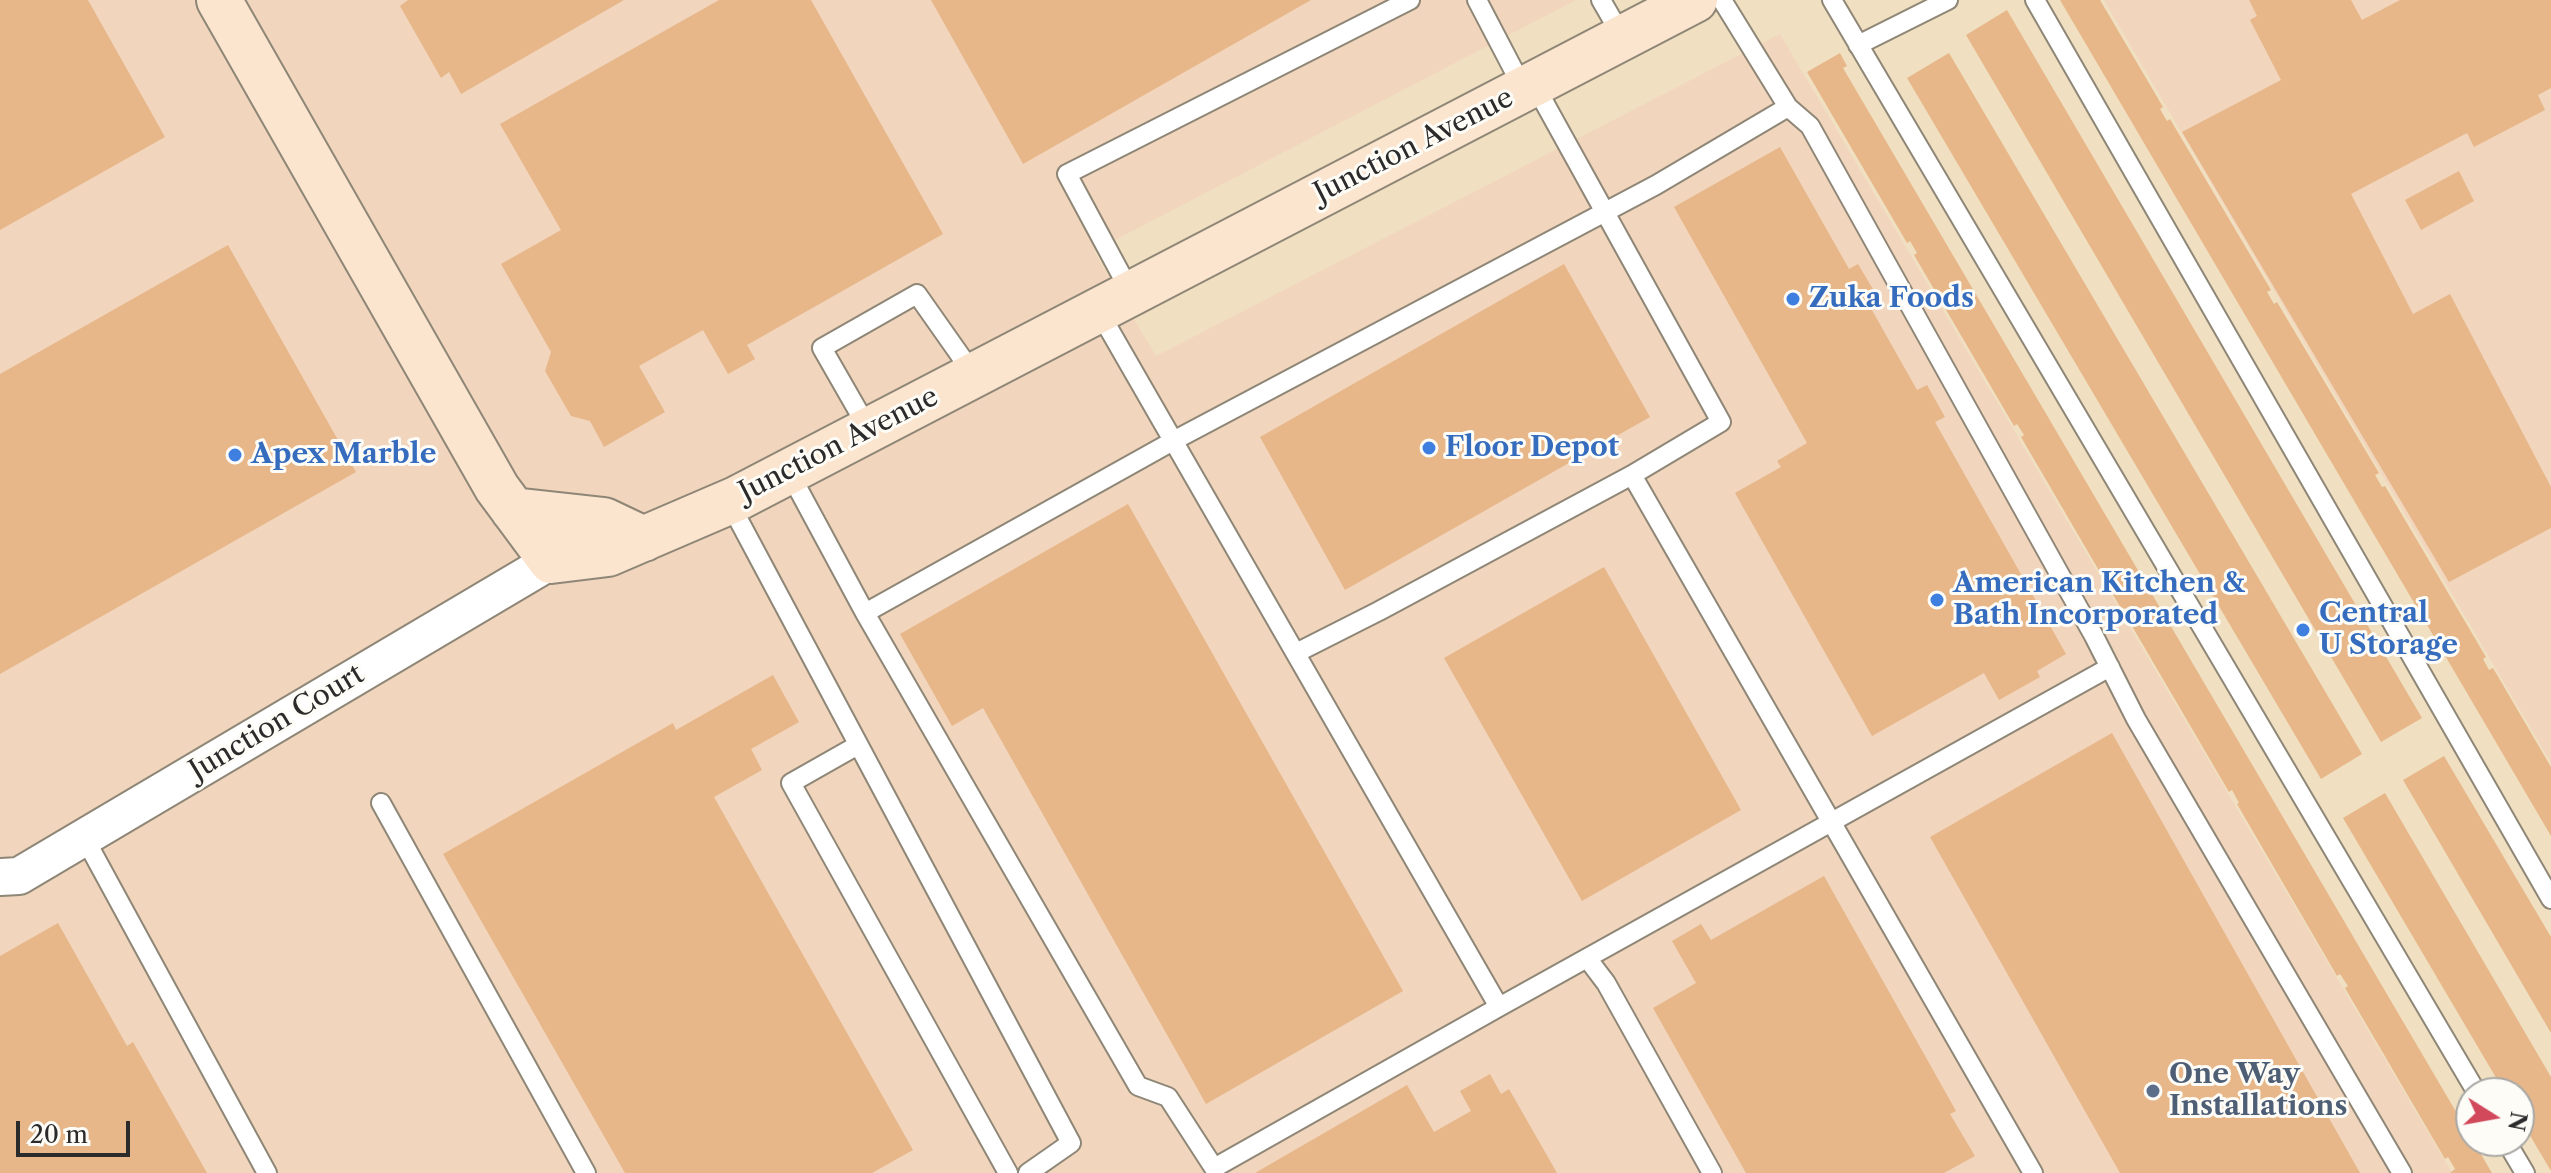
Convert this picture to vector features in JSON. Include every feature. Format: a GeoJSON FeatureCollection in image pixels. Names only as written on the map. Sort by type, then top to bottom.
{"type":"FeatureCollection","features":[{"type":"Feature","properties":{"kind":"street"},"geometry":{"type":"LineString","coordinates":[[219,0],[497,488],[551,561]]}},
{"type":"Feature","properties":{"kind":"street","name":"Junction Avenue"},"geometry":{"type":"LineString","coordinates":[[551,561],[608,554],[729,502],[1695,0]]}},
{"type":"Feature","properties":{"kind":"street"},"geometry":{"type":"LineString","coordinates":[[513,510],[604,520],[644,539]]}},
{"type":"Feature","properties":{"kind":"street","name":"Junction Court"},"geometry":{"type":"LineString","coordinates":[[0,877],[19,876],[551,561]]}},
{"type":"Feature","properties":{"kind":"lane"},"geometry":{"type":"LineString","coordinates":[[1410,0],[1067,174],[1173,441],[1499,1007]]}},
{"type":"Feature","properties":{"kind":"lane"},"geometry":{"type":"LineString","coordinates":[[1296,653],[1632,475],[1721,422],[1605,212],[1477,0]]}},
{"type":"Feature","properties":{"kind":"lane"},"geometry":{"type":"LineString","coordinates":[[1601,0],[1623,38]]}},
{"type":"Feature","properties":{"kind":"lane"},"geometry":{"type":"LineString","coordinates":[[1722,0],[1788,107],[1810,126],[2136,719],[2402,1173]]}},
{"type":"Feature","properties":{"kind":"lane"},"geometry":{"type":"LineString","coordinates":[[1832,0],[2468,1077]]}},
{"type":"Feature","properties":{"kind":"lane"},"geometry":{"type":"LineString","coordinates":[[1858,45],[1948,0]]}},
{"type":"Feature","properties":{"kind":"lane"},"geometry":{"type":"LineString","coordinates":[[2035,0],[2551,899]]}},
{"type":"Feature","properties":{"kind":"lane"},"geometry":{"type":"LineString","coordinates":[[865,613],[1173,441],[1605,212],[1788,107]]}},
{"type":"Feature","properties":{"kind":"lane"},"geometry":{"type":"LineString","coordinates":[[869,430],[822,348],[917,294],[974,375]]}},
{"type":"Feature","properties":{"kind":"lane"},"geometry":{"type":"LineString","coordinates":[[788,472],[865,613],[1138,1086],[1168,1097],[1214,1168],[2110,667]]}},
{"type":"Feature","properties":{"kind":"lane"},"geometry":{"type":"LineString","coordinates":[[1632,475],[2033,1173]]}},
{"type":"Feature","properties":{"kind":"lane"},"geometry":{"type":"LineString","coordinates":[[729,502],[1071,1143],[1028,1173]]}},
{"type":"Feature","properties":{"kind":"lane"},"geometry":{"type":"LineString","coordinates":[[858,745],[791,783],[1008,1173]]}},
{"type":"Feature","properties":{"kind":"lane"},"geometry":{"type":"LineString","coordinates":[[381,803],[586,1173]]}},
{"type":"Feature","properties":{"kind":"lane"},"geometry":{"type":"LineString","coordinates":[[84,837],[267,1173]]}},
{"type":"Feature","properties":{"kind":"lane"},"geometry":{"type":"LineString","coordinates":[[1587,958],[1606,983],[1712,1173]]}},
{"type":"Feature","properties":{"kind":"shaded area"},"geometry":{"type":"Polygon","coordinates":[[[0,0],[1576,0],[1094,251],[1156,356],[1780,34],[2452,1173],[0,1173],[0,0]]]}},
{"type":"Feature","properties":{"kind":"shaded area"},"geometry":{"type":"Polygon","coordinates":[[[2104,0],[2551,0],[2551,763],[2104,0]]]}},
{"type":"Feature","properties":{"kind":"building"},"geometry":{"type":"Polygon","coordinates":[[[0,0],[88,0],[165,137],[0,230],[0,0]]]}},
{"type":"Feature","properties":{"kind":"building"},"geometry":{"type":"Polygon","coordinates":[[[408,0],[624,0],[461,94],[449,72],[441,78],[400,6],[408,0]]]}},
{"type":"Feature","properties":{"kind":"building"},"geometry":{"type":"Polygon","coordinates":[[[719,0],[811,0],[943,234],[747,345],[755,359],[728,374],[703,330],[639,366],[665,412],[604,447],[590,421],[571,416],[545,371],[551,352],[501,264],[561,230],[500,124],[719,0]]]}},
{"type":"Feature","properties":{"kind":"building"},"geometry":{"type":"Polygon","coordinates":[[[931,0],[1311,0],[1023,164],[931,0]]]}},
{"type":"Feature","properties":{"kind":"building"},"geometry":{"type":"Polygon","coordinates":[[[2060,0],[2100,0],[2163,107],[2160,109],[2167,121],[2170,119],[2271,290],[2267,292],[2274,304],[2277,302],[2379,473],[2375,475],[2382,487],[2385,486],[2486,657],[2483,659],[2489,670],[2493,668],[2551,767],[2551,836],[2060,0]]]}},
{"type":"Feature","properties":{"kind":"building"},"geometry":{"type":"Polygon","coordinates":[[[2249,0],[2351,0],[2362,20],[2400,0],[2551,0],[2551,88],[2538,95],[2545,110],[2474,147],[2467,133],[2351,194],[2413,314],[2450,294],[2551,487],[2551,528],[2449,582],[2182,132],[2281,80],[2250,20],[2257,16],[2249,0]]]}},
{"type":"Feature","properties":{"kind":"building"},"geometry":{"type":"Polygon","coordinates":[[[2007,10],[2422,718],[2381,742],[1966,35],[2007,10]]]}},
{"type":"Feature","properties":{"kind":"building"},"geometry":{"type":"Polygon","coordinates":[[[1840,53],[1847,66],[1843,68],[2455,1110],[2455,1157],[2483,1157],[2492,1173],[2450,1173],[2455,1169],[2448,1157],[2445,1159],[2345,988],[2348,986],[2340,974],[2337,976],[2237,804],[2232,790],[2229,792],[2129,621],[2132,620],[2125,608],[2122,610],[2021,437],[2024,435],[2017,424],[2014,426],[1914,255],[1917,253],[1910,241],[1907,243],[1807,72],[1840,53]]]}},
{"type":"Feature","properties":{"kind":"building"},"geometry":{"type":"Polygon","coordinates":[[[1949,53],[2362,754],[2321,779],[1907,78],[1949,53]]]}},
{"type":"Feature","properties":{"kind":"building"},"geometry":{"type":"Polygon","coordinates":[[[1780,147],[1849,269],[1858,264],[1874,291],[1864,296],[1917,390],[1927,385],[1945,417],[1935,422],[2066,654],[2037,671],[2040,677],[1999,700],[1984,673],[1872,736],[1735,493],[1781,467],[1777,461],[1807,443],[1674,207],[1780,147]]]}},
{"type":"Feature","properties":{"kind":"building"},"geometry":{"type":"Polygon","coordinates":[[[2459,171],[2474,201],[2421,230],[2405,200],[2459,171]]]}},
{"type":"Feature","properties":{"kind":"building"},"geometry":{"type":"Polygon","coordinates":[[[228,245],[356,472],[0,674],[0,374],[228,245]]]}},
{"type":"Feature","properties":{"kind":"building"},"geometry":{"type":"Polygon","coordinates":[[[1564,264],[1650,417],[1345,590],[1260,437],[1564,264]]]}},
{"type":"Feature","properties":{"kind":"building"},"geometry":{"type":"Polygon","coordinates":[[[1128,504],[1403,991],[1206,1104],[983,708],[952,726],[900,634],[1128,504]]]}},
{"type":"Feature","properties":{"kind":"building"},"geometry":{"type":"Polygon","coordinates":[[[1604,567],[1741,810],[1582,901],[1444,658],[1604,567]]]}},
{"type":"Feature","properties":{"kind":"building"},"geometry":{"type":"Polygon","coordinates":[[[773,675],[799,722],[751,749],[762,770],[714,797],[913,1150],[872,1173],[625,1173],[443,854],[673,723],[676,730],[773,675]]]}},
{"type":"Feature","properties":{"kind":"building"},"geometry":{"type":"Polygon","coordinates":[[[2112,733],[2360,1173],[2120,1173],[1930,837],[2112,733]]]}},
{"type":"Feature","properties":{"kind":"building"},"geometry":{"type":"Polygon","coordinates":[[[2444,756],[2551,937],[2551,1033],[2403,780],[2444,756]]]}},
{"type":"Feature","properties":{"kind":"building"},"geometry":{"type":"Polygon","coordinates":[[[2385,793],[2551,1077],[2551,1171],[2535,1144],[2535,1077],[2496,1077],[2343,818],[2385,793]]]}},
{"type":"Feature","properties":{"kind":"building"},"geometry":{"type":"Polygon","coordinates":[[[1824,876],[1956,1111],[1950,1114],[1975,1156],[1944,1173],[1746,1173],[1653,1008],[1696,983],[1672,941],[1701,924],[1711,940],[1824,876]]]}},
{"type":"Feature","properties":{"kind":"building"},"geometry":{"type":"Polygon","coordinates":[[[58,923],[127,1046],[133,1042],[207,1173],[0,1173],[0,956],[58,923]]]}},
{"type":"Feature","properties":{"kind":"building"},"geometry":{"type":"Polygon","coordinates":[[[1490,1074],[1501,1094],[1509,1089],[1557,1173],[1255,1173],[1407,1085],[1434,1132],[1471,1111],[1460,1091],[1490,1074]]]}},
{"type":"Feature","properties":{"kind":"place","name":"Zuka Foods"},"geometry":{"type":"Point","coordinates":[1793,299]}},
{"type":"Feature","properties":{"kind":"place","name":"Floor Depot"},"geometry":{"type":"Point","coordinates":[1429,448]}},
{"type":"Feature","properties":{"kind":"place","name":"Apex Marble"},"geometry":{"type":"Point","coordinates":[235,455]}},
{"type":"Feature","properties":{"kind":"place","name":"American Kitchen & Bath Incorporated"},"geometry":{"type":"Point","coordinates":[1937,600]}},
{"type":"Feature","properties":{"kind":"place","name":"Central U Storage"},"geometry":{"type":"Point","coordinates":[2303,630]}},
{"type":"Feature","properties":{"kind":"place","name":"One Way Installations"},"geometry":{"type":"Point","coordinates":[2153,1091]}}]}
